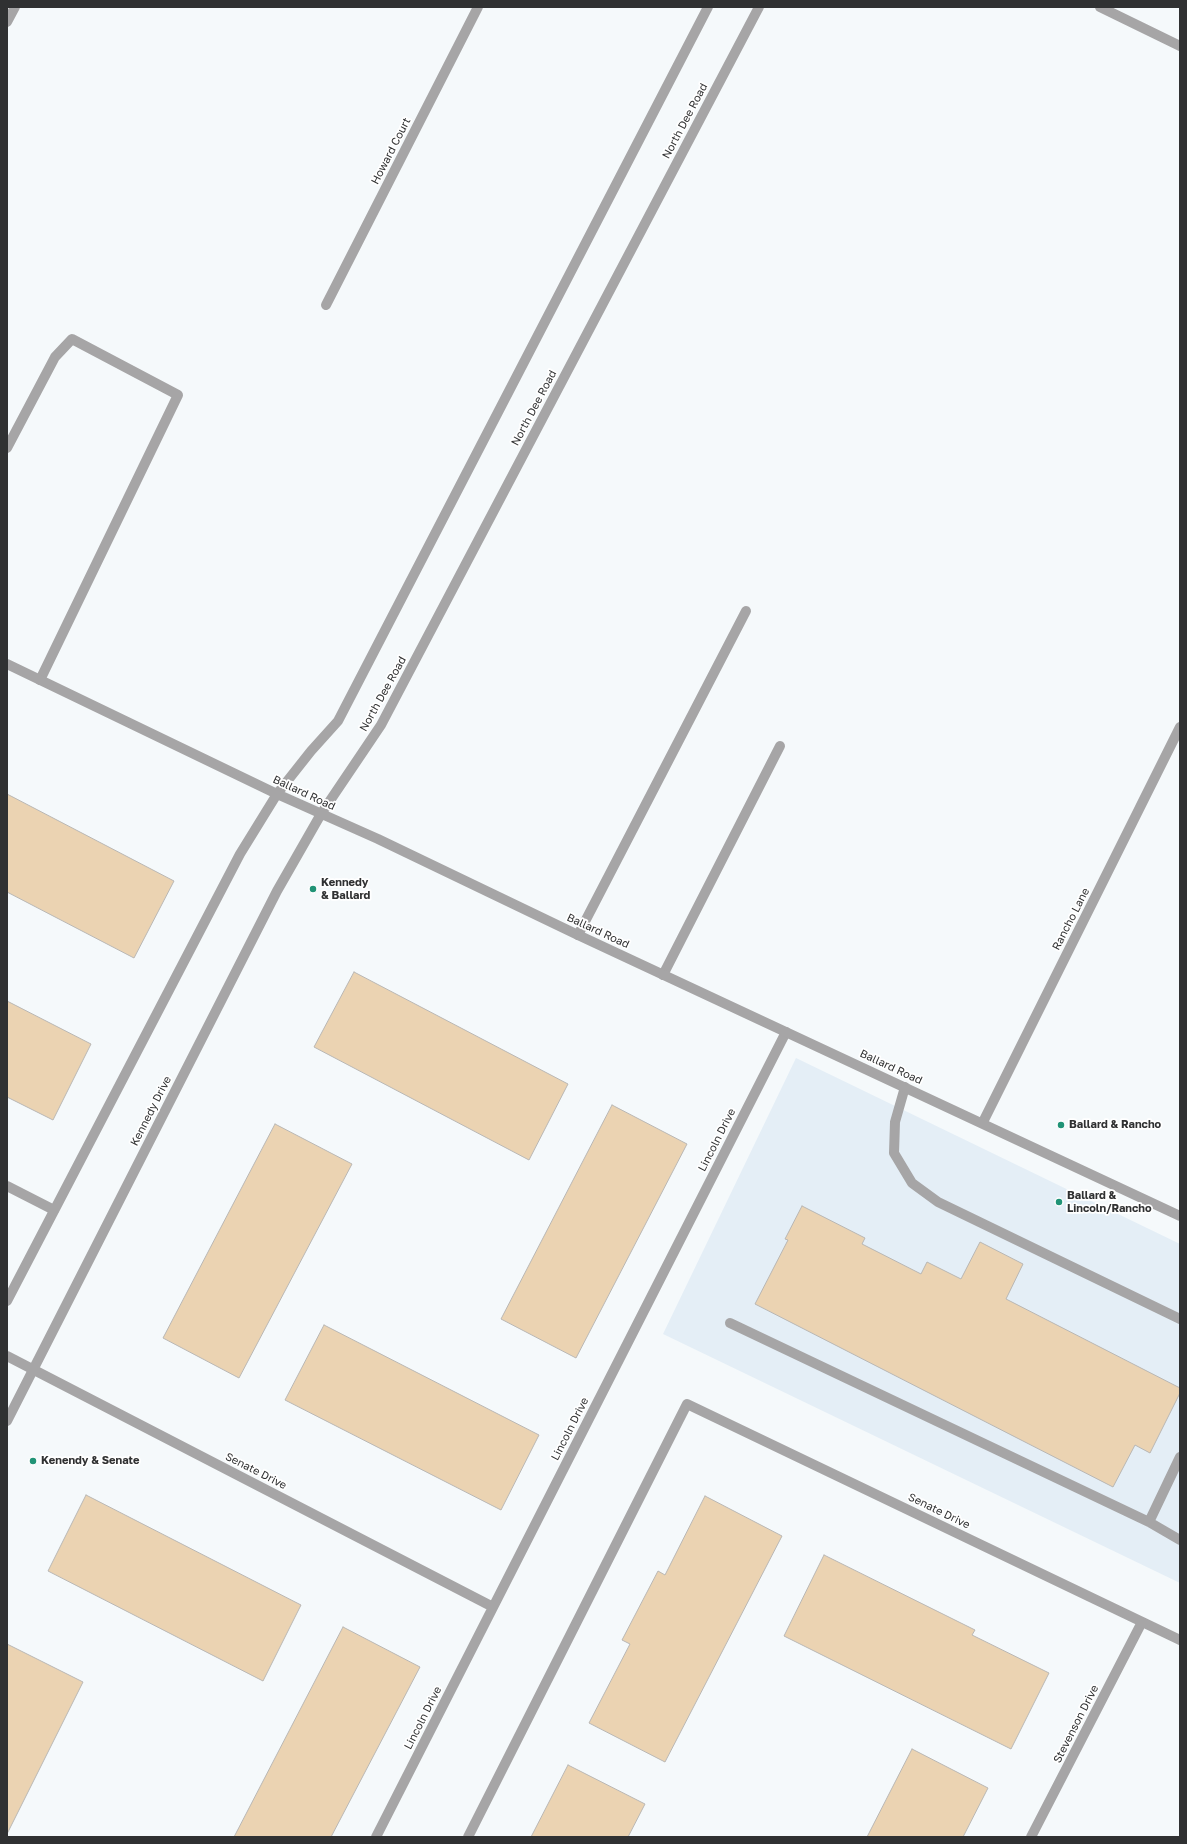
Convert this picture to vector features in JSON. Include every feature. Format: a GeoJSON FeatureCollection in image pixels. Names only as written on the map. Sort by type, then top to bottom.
{"type":"FeatureCollection","features":[{"type":"Feature","properties":{"kind":"street"},"geometry":{"type":"LineString","coordinates":[[7,22],[15,7]]}},
{"type":"Feature","properties":{"kind":"street","name":"Howard Court"},"geometry":{"type":"LineString","coordinates":[[326,305],[478,7]]}},
{"type":"Feature","properties":{"kind":"street"},"geometry":{"type":"LineString","coordinates":[[7,1301],[240,854],[277,794],[311,750],[338,721],[708,7]]}},
{"type":"Feature","properties":{"kind":"street","name":"North Dee Road"},"geometry":{"type":"LineString","coordinates":[[321,814],[381,725],[759,7]]}},
{"type":"Feature","properties":{"kind":"street"},"geometry":{"type":"LineString","coordinates":[[1100,7],[1180,46]]}},
{"type":"Feature","properties":{"kind":"street"},"geometry":{"type":"LineString","coordinates":[[7,448],[55,357],[72,340],[178,395],[40,680]]}},
{"type":"Feature","properties":{"kind":"street"},"geometry":{"type":"LineString","coordinates":[[578,935],[746,611]]}},
{"type":"Feature","properties":{"kind":"street","name":"Ballard Road"},"geometry":{"type":"LineString","coordinates":[[7,664],[277,794],[378,839],[578,935],[983,1122],[1180,1216]]}},
{"type":"Feature","properties":{"kind":"street","name":"Rancho Lane"},"geometry":{"type":"LineString","coordinates":[[983,1122],[1180,727]]}},
{"type":"Feature","properties":{"kind":"street"},"geometry":{"type":"LineString","coordinates":[[663,974],[780,746]]}},
{"type":"Feature","properties":{"kind":"street","name":"Kennedy Drive"},"geometry":{"type":"LineString","coordinates":[[7,1421],[277,891],[321,814]]}},
{"type":"Feature","properties":{"kind":"street","name":"Lincoln Drive"},"geometry":{"type":"LineString","coordinates":[[376,1837],[786,1032]]}},
{"type":"Feature","properties":{"kind":"street"},"geometry":{"type":"LineString","coordinates":[[905,1087],[895,1122],[894,1153],[912,1183],[938,1202],[1180,1319]]}},
{"type":"Feature","properties":{"kind":"street"},"geometry":{"type":"LineString","coordinates":[[7,1186],[54,1210]]}},
{"type":"Feature","properties":{"kind":"street"},"geometry":{"type":"LineString","coordinates":[[730,1323],[1149,1522],[1180,1540]]}},
{"type":"Feature","properties":{"kind":"street","name":"Senate Drive"},"geometry":{"type":"LineString","coordinates":[[7,1356],[493,1607]]}},
{"type":"Feature","properties":{"kind":"street","name":"Senate Drive"},"geometry":{"type":"LineString","coordinates":[[468,1837],[687,1404],[1180,1640]]}},
{"type":"Feature","properties":{"kind":"street"},"geometry":{"type":"LineString","coordinates":[[1149,1522],[1180,1458]]}},
{"type":"Feature","properties":{"kind":"street","name":"Stevenson Drive"},"geometry":{"type":"LineString","coordinates":[[1031,1837],[1142,1622]]}},
{"type":"Feature","properties":{"kind":"shaded area"},"geometry":{"type":"Polygon","coordinates":[[[796,1058],[1180,1244],[1180,1583],[663,1334],[796,1058]]]}},
{"type":"Feature","properties":{"kind":"building"},"geometry":{"type":"Polygon","coordinates":[[[7,794],[174,881],[134,958],[7,892],[7,794]]]}},
{"type":"Feature","properties":{"kind":"building"},"geometry":{"type":"Polygon","coordinates":[[[354,972],[568,1084],[529,1160],[314,1047],[354,972]]]}},
{"type":"Feature","properties":{"kind":"building"},"geometry":{"type":"Polygon","coordinates":[[[7,1001],[91,1044],[53,1120],[7,1097],[7,1001]]]}},
{"type":"Feature","properties":{"kind":"building"},"geometry":{"type":"Polygon","coordinates":[[[612,1105],[687,1144],[576,1358],[501,1319],[612,1105]]]}},
{"type":"Feature","properties":{"kind":"building"},"geometry":{"type":"Polygon","coordinates":[[[275,1124],[352,1164],[239,1378],[163,1338],[275,1124]]]}},
{"type":"Feature","properties":{"kind":"building"},"geometry":{"type":"Polygon","coordinates":[[[802,1206],[865,1238],[862,1244],[921,1274],[927,1262],[961,1279],[980,1242],[1023,1264],[1006,1299],[1180,1388],[1180,1393],[1150,1453],[1135,1445],[1113,1487],[755,1304],[788,1240],[785,1239],[802,1206]]]}},
{"type":"Feature","properties":{"kind":"building"},"geometry":{"type":"Polygon","coordinates":[[[324,1325],[539,1435],[501,1510],[285,1400],[324,1325]]]}},
{"type":"Feature","properties":{"kind":"building"},"geometry":{"type":"Polygon","coordinates":[[[86,1495],[301,1605],[263,1681],[48,1571],[86,1495]]]}},
{"type":"Feature","properties":{"kind":"building"},"geometry":{"type":"Polygon","coordinates":[[[705,1496],[782,1536],[665,1762],[589,1723],[630,1644],[622,1640],[658,1571],[665,1575],[705,1496]]]}},
{"type":"Feature","properties":{"kind":"building"},"geometry":{"type":"Polygon","coordinates":[[[824,1555],[975,1630],[972,1635],[1049,1673],[1011,1749],[784,1636],[824,1555]]]}},
{"type":"Feature","properties":{"kind":"building"},"geometry":{"type":"Polygon","coordinates":[[[343,1627],[420,1667],[331,1837],[234,1837],[343,1627]]]}},
{"type":"Feature","properties":{"kind":"building"},"geometry":{"type":"Polygon","coordinates":[[[7,1644],[83,1682],[7,1834],[7,1644]]]}},
{"type":"Feature","properties":{"kind":"building"},"geometry":{"type":"Polygon","coordinates":[[[912,1749],[988,1788],[963,1837],[867,1837],[912,1749]]]}},
{"type":"Feature","properties":{"kind":"building"},"geometry":{"type":"Polygon","coordinates":[[[568,1765],[645,1804],[628,1837],[531,1837],[568,1765]]]}},
{"type":"Feature","properties":{"kind":"place","name":"Kennedy & Ballard"},"geometry":{"type":"Point","coordinates":[313,889]}},
{"type":"Feature","properties":{"kind":"place","name":"Ballard & Rancho"},"geometry":{"type":"Point","coordinates":[1061,1125]}},
{"type":"Feature","properties":{"kind":"place","name":"Ballard & Lincoln/Rancho"},"geometry":{"type":"Point","coordinates":[1059,1202]}},
{"type":"Feature","properties":{"kind":"place","name":"Kenendy & Senate"},"geometry":{"type":"Point","coordinates":[33,1461]}}]}
